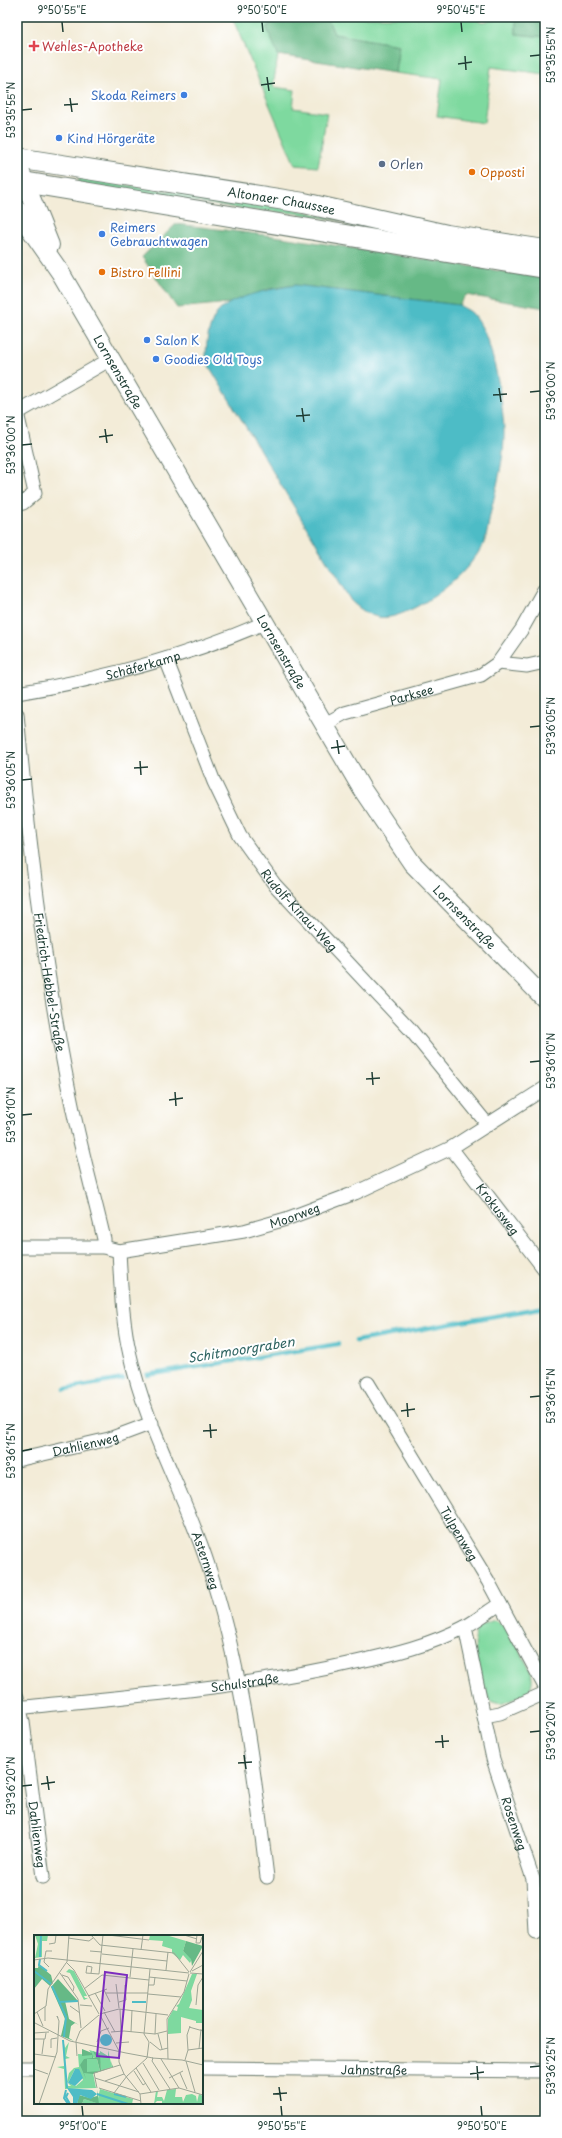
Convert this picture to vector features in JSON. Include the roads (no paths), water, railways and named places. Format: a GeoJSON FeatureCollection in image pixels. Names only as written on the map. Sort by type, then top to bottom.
{"type":"FeatureCollection","features":[{"type":"Feature","properties":{"kind":"main road","name":"Altonaer Chaussee"},"geometry":{"type":"LineString","coordinates":[[17,158],[297,202],[447,235],[545,250]]}},
{"type":"Feature","properties":{"kind":"main road","name":"Altonaer Chaussee"},"geometry":{"type":"LineString","coordinates":[[21,182],[545,268]]}},
{"type":"Feature","properties":{"kind":"street","name":"Lornsenstraße"},"geometry":{"type":"LineString","coordinates":[[17,163],[21,182],[60,272]]}},
{"type":"Feature","properties":{"kind":"street","name":"Lornsenstraße"},"geometry":{"type":"LineString","coordinates":[[17,210],[60,272],[109,360],[362,789],[412,863],[545,999]]}},
{"type":"Feature","properties":{"kind":"street"},"geometry":{"type":"LineString","coordinates":[[17,504],[23,503],[35,493],[17,413],[109,360]]}},
{"type":"Feature","properties":{"kind":"street","name":"Parksee"},"geometry":{"type":"LineString","coordinates":[[324,724],[345,713],[481,675],[498,663],[522,629],[545,588]]}},
{"type":"Feature","properties":{"kind":"street","name":"Schäferkamp"},"geometry":{"type":"LineString","coordinates":[[17,693],[115,673],[166,659],[238,634],[264,623]]}},
{"type":"Feature","properties":{"kind":"street","name":"Rudolf-Kinau-Weg"},"geometry":{"type":"LineString","coordinates":[[166,659],[214,782],[240,836],[275,885],[409,1028],[488,1125]]}},
{"type":"Feature","properties":{"kind":"street"},"geometry":{"type":"LineString","coordinates":[[498,663],[513,666],[527,666],[545,662]]}},
{"type":"Feature","properties":{"kind":"street","name":"Friedrich-Hebbel-Straße"},"geometry":{"type":"LineString","coordinates":[[17,714],[25,799],[47,967],[73,1110],[104,1240],[104,1247]]}},
{"type":"Feature","properties":{"kind":"street","name":"Moorweg"},"geometry":{"type":"LineString","coordinates":[[17,1247],[104,1247],[119,1252],[244,1231],[286,1219],[361,1190],[451,1148],[545,1088]]}},
{"type":"Feature","properties":{"kind":"street","name":"Krokusweg"},"geometry":{"type":"LineString","coordinates":[[451,1148],[545,1270]]}},
{"type":"Feature","properties":{"kind":"street","name":"Asternweg"},"geometry":{"type":"LineString","coordinates":[[119,1252],[122,1301],[130,1356],[152,1423],[208,1565],[240,1683],[267,1877]]}},
{"type":"Feature","properties":{"kind":"street","name":"Tulpenweg"},"geometry":{"type":"LineString","coordinates":[[368,1383],[500,1604],[545,1687]]}},
{"type":"Feature","properties":{"kind":"street","name":"Dahlienweg"},"geometry":{"type":"LineString","coordinates":[[17,1460],[109,1439],[152,1423]]}},
{"type":"Feature","properties":{"kind":"street","name":"Schulstraße"},"geometry":{"type":"LineString","coordinates":[[18,1705],[240,1683],[296,1675],[399,1652],[430,1642],[465,1627],[500,1604]]}},
{"type":"Feature","properties":{"kind":"street"},"geometry":{"type":"LineString","coordinates":[[465,1627],[484,1716],[500,1713],[545,1693]]}},
{"type":"Feature","properties":{"kind":"street","name":"Dahlienweg"},"geometry":{"type":"LineString","coordinates":[[18,1705],[38,1822],[44,1877]]}},
{"type":"Feature","properties":{"kind":"street","name":"Rosenweg"},"geometry":{"type":"LineString","coordinates":[[484,1716],[493,1760],[533,1879],[536,1932]]}},
{"type":"Feature","properties":{"kind":"street"},"geometry":{"type":"LineString","coordinates":[[17,2068],[34,2068]]}},
{"type":"Feature","properties":{"kind":"street","name":"Jahnstraße"},"geometry":{"type":"LineString","coordinates":[[203,2068],[545,2071]]}},
{"type":"Feature","properties":{"kind":"water"},"geometry":{"type":"Polygon","coordinates":[[[295,285],[459,305],[472,313],[479,323],[486,336],[491,352],[496,369],[502,404],[504,441],[500,473],[485,540],[482,547],[469,565],[445,589],[416,607],[397,615],[382,618],[375,616],[367,613],[351,601],[206,361],[208,334],[214,318],[219,310],[238,299],[250,295],[295,285]]]}},
{"type":"Feature","properties":{"kind":"waterway","name":"Schitmoorgraben"},"geometry":{"type":"LineString","coordinates":[[356,1341],[545,1307]]}},
{"type":"Feature","properties":{"kind":"waterway","name":"Schitmoorgraben"},"geometry":{"type":"LineString","coordinates":[[147,1375],[338,1344]]}},
{"type":"Feature","properties":{"kind":"waterway","name":"Schitmoorgraben"},"geometry":{"type":"LineString","coordinates":[[65,1389],[123,1379]]}},
{"type":"Feature","properties":{"kind":"place","name":"Wehles-Apotheke"},"geometry":{"type":"Point","coordinates":[34,46]}},
{"type":"Feature","properties":{"kind":"place","name":"Skoda Reimers"},"geometry":{"type":"Point","coordinates":[184,95]}},
{"type":"Feature","properties":{"kind":"place","name":"Kind Hörgeräte"},"geometry":{"type":"Point","coordinates":[59,138]}},
{"type":"Feature","properties":{"kind":"place","name":"Orlen"},"geometry":{"type":"Point","coordinates":[382,164]}},
{"type":"Feature","properties":{"kind":"place","name":"Opposti"},"geometry":{"type":"Point","coordinates":[472,172]}},
{"type":"Feature","properties":{"kind":"place","name":"Reimers Gebrauchtwagen"},"geometry":{"type":"Point","coordinates":[102,234]}},
{"type":"Feature","properties":{"kind":"place","name":"Bistro Fellini"},"geometry":{"type":"Point","coordinates":[102,272]}},
{"type":"Feature","properties":{"kind":"place","name":"Salon K"},"geometry":{"type":"Point","coordinates":[147,340]}},
{"type":"Feature","properties":{"kind":"place","name":"Goodies Old Toys"},"geometry":{"type":"Point","coordinates":[156,359]}}]}
